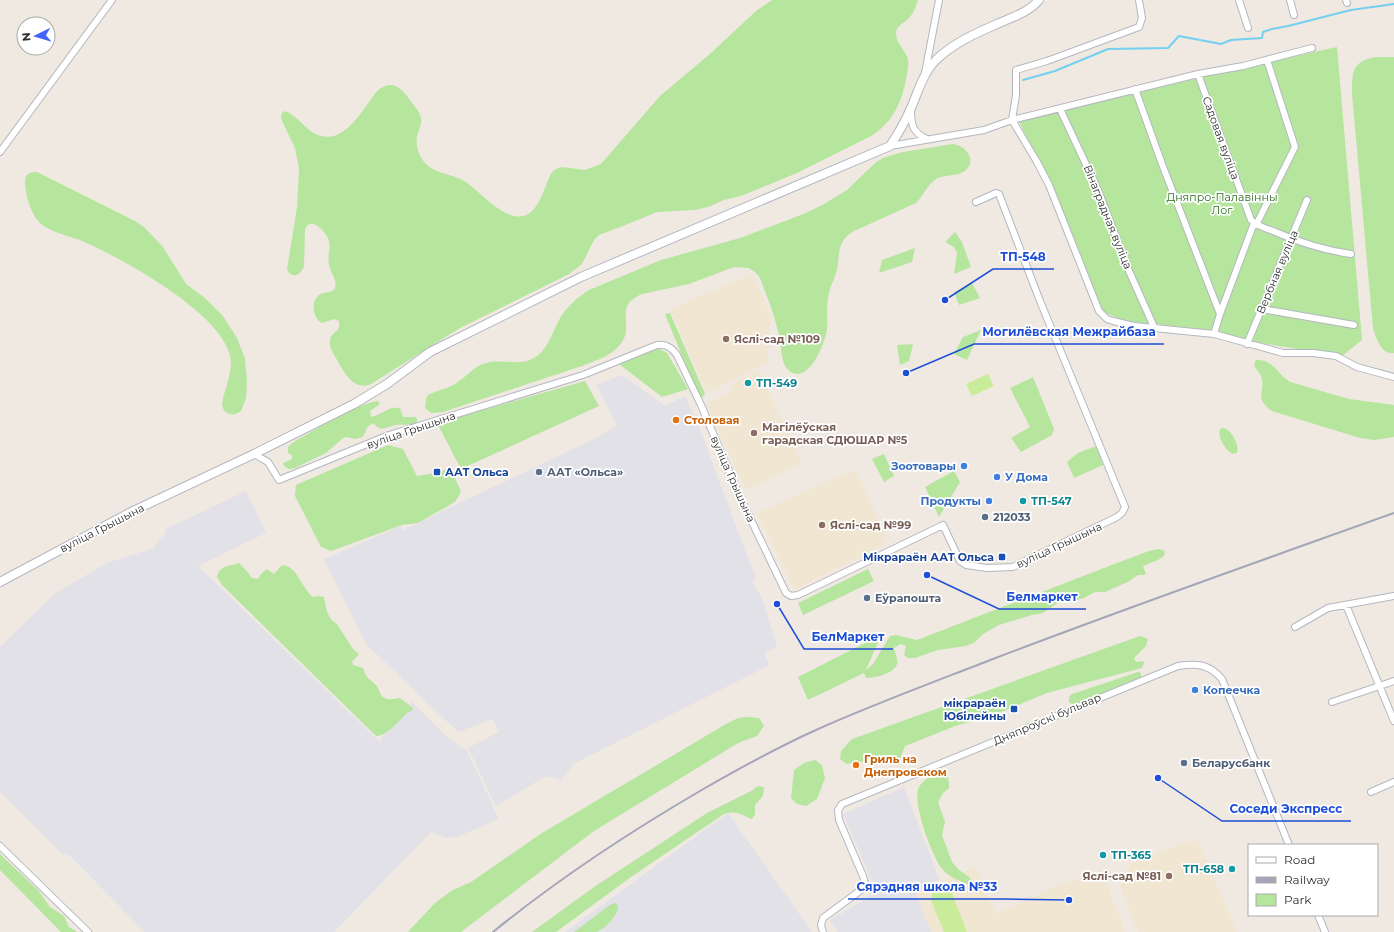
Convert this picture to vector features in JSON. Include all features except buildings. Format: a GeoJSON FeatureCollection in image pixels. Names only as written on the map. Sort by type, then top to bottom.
{"type":"FeatureCollection","features":[{"type":"Feature","properties":{"kind":"street"},"geometry":{"type":"LineString","coordinates":[[0,152],[112,0]]}},
{"type":"Feature","properties":{"kind":"street"},"geometry":{"type":"LineString","coordinates":[[890,146],[903,127],[924,77],[939,0]]}},
{"type":"Feature","properties":{"kind":"street"},"geometry":{"type":"LineString","coordinates":[[924,77],[936,60],[950,49],[987,28],[1028,10],[1039,0]]}},
{"type":"Feature","properties":{"kind":"street"},"geometry":{"type":"LineString","coordinates":[[1139,0],[1142,18],[1139,27],[1047,61],[1016,70],[1016,95],[1012,120],[1049,185],[1099,311],[1103,316],[1110,320],[1134,326],[1214,334],[1283,354],[1313,353],[1336,356],[1357,367],[1394,376]]}},
{"type":"Feature","properties":{"kind":"street"},"geometry":{"type":"LineString","coordinates":[[1239,0],[1248,28]]}},
{"type":"Feature","properties":{"kind":"street"},"geometry":{"type":"LineString","coordinates":[[1290,0],[1294,15]]}},
{"type":"Feature","properties":{"kind":"street"},"geometry":{"type":"LineString","coordinates":[[254,454],[354,404],[386,384],[430,352],[581,278],[890,146],[984,130],[1012,120],[1198,74],[1243,66],[1312,48]]}},
{"type":"Feature","properties":{"kind":"street"},"geometry":{"type":"LineString","coordinates":[[1214,334],[1220,314],[1255,224],[1290,158],[1295,145],[1282,111],[1267,60]]}},
{"type":"Feature","properties":{"kind":"street","name":"Садовая вуліца"},"geometry":{"type":"LineString","coordinates":[[1198,74],[1248,214],[1255,224]]}},
{"type":"Feature","properties":{"kind":"street"},"geometry":{"type":"LineString","coordinates":[[1135,90],[1220,314]]}},
{"type":"Feature","properties":{"kind":"street"},"geometry":{"type":"LineString","coordinates":[[911,108],[911,121],[915,132],[927,139]]}},
{"type":"Feature","properties":{"kind":"street","name":"Вінаградная вуліца"},"geometry":{"type":"LineString","coordinates":[[1060,109],[1098,190],[1154,327]]}},
{"type":"Feature","properties":{"kind":"street","name":"вуліца Грышына"},"geometry":{"type":"LineString","coordinates":[[0,582],[133,511],[254,454],[268,462],[279,480],[389,435],[583,375],[657,345],[663,345],[673,350],[677,355],[701,405],[740,497],[786,593],[791,596],[798,595],[943,526],[960,561],[966,565],[987,568],[1013,566],[1118,517],[1125,507],[1040,301],[999,194],[996,193],[976,202]]}},
{"type":"Feature","properties":{"kind":"street","name":"Вербная вуліца"},"geometry":{"type":"LineString","coordinates":[[1247,344],[1307,200]]}},
{"type":"Feature","properties":{"kind":"street"},"geometry":{"type":"LineString","coordinates":[[1255,224],[1291,239],[1316,247],[1351,254]]}},
{"type":"Feature","properties":{"kind":"street"},"geometry":{"type":"LineString","coordinates":[[1262,308],[1354,325]]}},
{"type":"Feature","properties":{"kind":"street"},"geometry":{"type":"LineString","coordinates":[[1294,627],[1328,608],[1394,596]]}},
{"type":"Feature","properties":{"kind":"street"},"geometry":{"type":"LineString","coordinates":[[1346,605],[1394,721]]}},
{"type":"Feature","properties":{"kind":"street","name":"Дняпроўскі бульвар"},"geometry":{"type":"LineString","coordinates":[[823,932],[821,925],[823,918],[861,890],[864,883],[863,876],[839,820],[838,810],[842,804],[1178,666],[1192,664],[1207,667],[1217,673],[1222,679],[1289,844]]}},
{"type":"Feature","properties":{"kind":"street"},"geometry":{"type":"LineString","coordinates":[[1332,702],[1394,681]]}},
{"type":"Feature","properties":{"kind":"street"},"geometry":{"type":"LineString","coordinates":[[1371,792],[1394,782]]}},
{"type":"Feature","properties":{"kind":"street"},"geometry":{"type":"LineString","coordinates":[[0,846],[88,932]]}},
{"type":"Feature","properties":{"kind":"street"},"geometry":{"type":"LineString","coordinates":[[1318,916],[1325,932]]}},
{"type":"Feature","properties":{"kind":"shaded area","name":"Яслі-сад №109"},"geometry":{"type":"Polygon","coordinates":[[[752,274],[771,316],[767,363],[707,393],[670,309],[752,274]]]}},
{"type":"Feature","properties":{"kind":"shaded area","name":"Магілёўская гарадская СДЮШАР №5"},"geometry":{"type":"Polygon","coordinates":[[[758,370],[802,463],[746,490],[706,404],[733,391],[731,385],[758,370]]]}},
{"type":"Feature","properties":{"kind":"shaded area","name":"ААТ «Ольса»"},"geometry":{"type":"Polygon","coordinates":[[[622,375],[665,406],[685,396],[699,427],[756,579],[752,581],[763,600],[777,647],[764,653],[770,665],[575,763],[561,780],[546,776],[496,806],[468,748],[499,732],[493,719],[458,732],[367,645],[324,559],[401,526],[403,530],[598,437],[617,426],[597,385],[622,375]]]}},
{"type":"Feature","properties":{"kind":"shaded area","name":"Яслі-сад №99"},"geometry":{"type":"Polygon","coordinates":[[[856,471],[887,538],[881,546],[794,590],[757,513],[842,475],[856,471]]]}},
{"type":"Feature","properties":{"kind":"shaded area"},"geometry":{"type":"Polygon","coordinates":[[[246,491],[266,533],[198,566],[383,745],[380,740],[412,702],[445,735],[467,751],[499,819],[459,836],[447,838],[431,832],[334,932],[145,932],[67,853],[63,855],[0,792],[0,647],[54,594],[107,563],[154,548],[157,542],[165,534],[166,529],[246,491]]]}},
{"type":"Feature","properties":{"kind":"shaded area"},"geometry":{"type":"Polygon","coordinates":[[[904,787],[939,879],[916,893],[931,932],[838,932],[830,920],[877,892],[843,814],[904,787]]]}},
{"type":"Feature","properties":{"kind":"shaded area"},"geometry":{"type":"Polygon","coordinates":[[[728,813],[812,932],[565,932],[728,813]]]}},
{"type":"Feature","properties":{"kind":"shaded area","name":"Яслі-сад №81"},"geometry":{"type":"Polygon","coordinates":[[[1197,838],[1237,932],[1138,932],[1120,887],[1130,864],[1197,838]]]}},
{"type":"Feature","properties":{"kind":"shaded area"},"geometry":{"type":"Polygon","coordinates":[[[975,867],[996,914],[1061,884],[1102,871],[1125,932],[931,932],[916,893],[975,867]]]}},
{"type":"Feature","properties":{"kind":"green space"},"geometry":{"type":"Polygon","coordinates":[[[772,0],[918,0],[911,15],[898,27],[896,32],[897,40],[907,56],[908,70],[902,95],[896,110],[880,130],[873,135],[797,173],[741,196],[695,210],[657,212],[599,235],[594,240],[582,264],[569,274],[460,328],[371,384],[365,386],[359,385],[350,379],[342,369],[330,345],[331,337],[339,328],[339,321],[334,319],[322,323],[316,318],[314,310],[314,302],[316,298],[321,294],[334,290],[335,287],[334,277],[329,261],[329,241],[322,230],[315,225],[308,225],[305,229],[304,267],[296,275],[291,275],[287,270],[297,207],[299,169],[295,148],[283,123],[281,117],[282,113],[285,111],[289,113],[312,132],[323,136],[333,136],[342,132],[351,125],[378,90],[389,85],[398,87],[402,90],[420,116],[421,122],[417,137],[418,152],[426,164],[431,168],[464,181],[496,207],[505,212],[514,216],[523,216],[531,212],[538,204],[552,172],[562,167],[585,170],[601,164],[660,96],[711,53],[756,11],[772,0]]]}},
{"type":"Feature","properties":{"kind":"green space","name":"Дняпро-Палавінны Лог"},"geometry":{"type":"Polygon","coordinates":[[[1337,47],[1362,340],[1342,356],[1254,342],[1201,329],[1125,321],[1103,312],[1019,121],[1215,74],[1337,47]]]}},
{"type":"Feature","properties":{"kind":"green space"},"geometry":{"type":"Polygon","coordinates":[[[1376,57],[1394,57],[1394,353],[1389,353],[1382,349],[1373,328],[1352,94],[1352,80],[1355,69],[1362,61],[1376,57]]]}},
{"type":"Feature","properties":{"kind":"green space"},"geometry":{"type":"Polygon","coordinates":[[[953,144],[963,148],[969,155],[970,164],[963,172],[960,174],[939,177],[930,184],[916,203],[852,232],[843,241],[839,251],[836,273],[829,294],[827,306],[827,329],[824,342],[813,363],[803,373],[793,373],[785,366],[775,321],[760,278],[749,268],[734,267],[689,284],[642,294],[633,299],[628,304],[626,310],[626,329],[622,342],[614,351],[598,360],[443,412],[431,413],[425,408],[428,395],[456,383],[481,365],[499,361],[523,362],[539,355],[543,351],[559,320],[568,307],[589,290],[661,260],[740,238],[806,213],[847,190],[875,163],[883,158],[903,152],[953,144]]]}},
{"type":"Feature","properties":{"kind":"green space"},"geometry":{"type":"Polygon","coordinates":[[[37,172],[135,221],[144,227],[163,247],[186,284],[205,298],[223,316],[237,338],[245,359],[247,382],[246,398],[241,411],[235,414],[229,414],[223,408],[223,399],[231,368],[230,355],[222,339],[208,322],[190,305],[169,290],[124,262],[82,241],[50,230],[40,223],[33,214],[25,187],[26,176],[29,173],[37,172]]]}},
{"type":"Feature","properties":{"kind":"green space"},"geometry":{"type":"Polygon","coordinates":[[[955,232],[962,242],[971,267],[954,274],[957,253],[954,247],[945,242],[955,232]]]}},
{"type":"Feature","properties":{"kind":"green space"},"geometry":{"type":"Polygon","coordinates":[[[915,248],[912,262],[879,273],[882,260],[915,248]]]}},
{"type":"Feature","properties":{"kind":"green space"},"geometry":{"type":"Polygon","coordinates":[[[972,283],[980,298],[959,305],[954,292],[972,283]]]}},
{"type":"Feature","properties":{"kind":"green space"},"geometry":{"type":"Polygon","coordinates":[[[670,313],[705,394],[702,398],[698,395],[665,314],[670,313]]]}},
{"type":"Feature","properties":{"kind":"green space"},"geometry":{"type":"Polygon","coordinates":[[[981,330],[967,360],[954,354],[963,337],[981,330]]]}},
{"type":"Feature","properties":{"kind":"green space"},"geometry":{"type":"Polygon","coordinates":[[[913,344],[909,361],[900,365],[897,345],[913,344]]]}},
{"type":"Feature","properties":{"kind":"green space"},"geometry":{"type":"Polygon","coordinates":[[[651,347],[658,348],[667,353],[688,389],[662,397],[619,364],[651,347]]]}},
{"type":"Feature","properties":{"kind":"green space"},"geometry":{"type":"Polygon","coordinates":[[[1256,360],[1262,360],[1271,364],[1290,382],[1349,399],[1394,405],[1394,437],[1374,440],[1360,438],[1272,411],[1266,406],[1261,397],[1262,381],[1260,374],[1254,365],[1256,360]]]}},
{"type":"Feature","properties":{"kind":"green space"},"geometry":{"type":"Polygon","coordinates":[[[988,374],[994,386],[972,396],[966,384],[988,374]]]}},
{"type":"Feature","properties":{"kind":"green space"},"geometry":{"type":"Polygon","coordinates":[[[1033,377],[1054,429],[1052,435],[1021,452],[1011,438],[1030,427],[1010,388],[1033,377]]]}},
{"type":"Feature","properties":{"kind":"green space"},"geometry":{"type":"Polygon","coordinates":[[[585,381],[599,406],[461,469],[437,423],[585,381]]]}},
{"type":"Feature","properties":{"kind":"green space"},"geometry":{"type":"Polygon","coordinates":[[[378,401],[380,404],[370,411],[371,417],[391,408],[400,408],[403,417],[415,417],[417,422],[383,429],[378,428],[374,423],[368,426],[363,437],[355,439],[346,437],[326,453],[295,468],[289,469],[284,466],[283,463],[292,459],[292,455],[288,453],[288,447],[292,443],[346,412],[368,403],[378,401]]]}},
{"type":"Feature","properties":{"kind":"green space"},"geometry":{"type":"Polygon","coordinates":[[[1222,428],[1229,431],[1234,438],[1238,450],[1237,453],[1232,454],[1222,443],[1219,432],[1222,428]]]}},
{"type":"Feature","properties":{"kind":"green space"},"geometry":{"type":"Polygon","coordinates":[[[388,445],[403,449],[417,476],[436,473],[451,468],[461,492],[455,502],[418,523],[402,525],[331,551],[321,547],[295,496],[296,485],[388,445]]]}},
{"type":"Feature","properties":{"kind":"green space"},"geometry":{"type":"Polygon","coordinates":[[[1096,446],[1103,465],[1074,478],[1067,462],[1078,453],[1096,446]]]}},
{"type":"Feature","properties":{"kind":"green space"},"geometry":{"type":"Polygon","coordinates":[[[884,454],[894,476],[884,482],[872,459],[884,454]]]}},
{"type":"Feature","properties":{"kind":"green space"},"geometry":{"type":"Polygon","coordinates":[[[954,471],[960,482],[939,517],[925,487],[954,471]]]}},
{"type":"Feature","properties":{"kind":"green space"},"geometry":{"type":"Polygon","coordinates":[[[1159,549],[1165,551],[1164,556],[1143,566],[1146,574],[1138,575],[1128,582],[1105,592],[1095,592],[1084,598],[1069,602],[1059,602],[1043,613],[999,625],[983,634],[975,642],[966,646],[938,650],[915,658],[908,658],[904,655],[906,646],[901,644],[894,648],[897,664],[888,673],[866,678],[864,673],[808,700],[798,677],[881,635],[866,670],[873,664],[890,636],[896,635],[917,640],[1117,563],[1149,551],[1159,549]]]}},
{"type":"Feature","properties":{"kind":"green space"},"geometry":{"type":"Polygon","coordinates":[[[239,563],[252,578],[258,579],[267,569],[274,574],[282,565],[292,569],[313,597],[324,597],[329,616],[337,624],[353,649],[359,654],[352,662],[353,665],[363,668],[366,676],[376,685],[383,697],[387,699],[400,698],[413,708],[412,711],[408,712],[389,731],[380,736],[376,736],[222,585],[217,577],[218,573],[225,567],[239,563]]]}},
{"type":"Feature","properties":{"kind":"green space"},"geometry":{"type":"Polygon","coordinates":[[[868,569],[874,581],[803,615],[798,603],[868,569]]]}},
{"type":"Feature","properties":{"kind":"green space"},"geometry":{"type":"Polygon","coordinates":[[[1140,636],[1148,639],[1146,646],[1134,658],[1136,662],[1143,661],[1144,663],[1142,668],[1047,693],[989,717],[958,725],[905,746],[900,759],[900,764],[897,765],[892,757],[847,764],[840,759],[841,751],[852,739],[1140,636]]]}},
{"type":"Feature","properties":{"kind":"green space"},"geometry":{"type":"Polygon","coordinates":[[[1138,672],[1141,673],[1141,678],[1138,680],[1074,705],[1069,702],[1069,697],[1072,694],[1138,672]]]}},
{"type":"Feature","properties":{"kind":"green space"},"geometry":{"type":"Polygon","coordinates":[[[738,718],[759,718],[764,726],[757,736],[738,743],[594,831],[461,932],[408,932],[435,903],[451,891],[471,882],[542,833],[726,724],[738,718]]]}},
{"type":"Feature","properties":{"kind":"green space"},"geometry":{"type":"Polygon","coordinates":[[[815,760],[822,765],[825,778],[817,799],[806,806],[797,804],[791,798],[794,770],[804,763],[815,760]]]}},
{"type":"Feature","properties":{"kind":"green space"},"geometry":{"type":"Polygon","coordinates":[[[943,769],[948,778],[949,788],[943,793],[938,802],[945,822],[942,835],[952,862],[959,870],[969,877],[973,883],[967,884],[961,882],[951,877],[943,870],[929,843],[920,817],[917,794],[919,787],[930,776],[943,769]]]}},
{"type":"Feature","properties":{"kind":"green space"},"geometry":{"type":"Polygon","coordinates":[[[758,786],[764,787],[763,796],[755,805],[755,814],[752,819],[735,813],[724,814],[631,877],[556,932],[532,932],[594,887],[707,813],[758,786]]]}},
{"type":"Feature","properties":{"kind":"green space"},"geometry":{"type":"Polygon","coordinates":[[[0,854],[38,890],[50,907],[64,916],[69,927],[77,932],[61,932],[0,870],[0,854]]]}},
{"type":"Feature","properties":{"kind":"green space"},"geometry":{"type":"Polygon","coordinates":[[[937,887],[945,887],[951,891],[967,932],[944,932],[931,900],[932,893],[937,887]]]}},
{"type":"Feature","properties":{"kind":"green space"},"geometry":{"type":"Polygon","coordinates":[[[615,903],[618,905],[618,909],[614,917],[604,928],[597,932],[574,932],[610,905],[615,903]]]}},
{"type":"Feature","properties":{"kind":"waterway"},"geometry":{"type":"LineString","coordinates":[[1023,80],[1055,71],[1108,49],[1168,48],[1179,36],[1221,44],[1231,40],[1262,38],[1263,32],[1272,29],[1351,10],[1394,4]]}},
{"type":"Feature","properties":{"kind":"railway"},"geometry":{"type":"LineString","coordinates":[[493,932],[568,875],[646,823],[772,751],[801,737],[882,702],[1043,640],[1394,513]]}},
{"type":"Feature","properties":{"kind":"place","name":"ТП-548"},"geometry":{"type":"Point","coordinates":[945,300]}},
{"type":"Feature","properties":{"kind":"place","name":"Яслі-сад №109"},"geometry":{"type":"Point","coordinates":[726,339]}},
{"type":"Feature","properties":{"kind":"place","name":"Могилёвская Межрайбаза"},"geometry":{"type":"Point","coordinates":[906,373]}},
{"type":"Feature","properties":{"kind":"place","name":"ТП-549"},"geometry":{"type":"Point","coordinates":[748,383]}},
{"type":"Feature","properties":{"kind":"place","name":"Столовая"},"geometry":{"type":"Point","coordinates":[676,420]}},
{"type":"Feature","properties":{"kind":"place","name":"Магілёўская гарадская СДЮШАР №5"},"geometry":{"type":"Point","coordinates":[754,433]}},
{"type":"Feature","properties":{"kind":"place","name":"Зоотовары"},"geometry":{"type":"Point","coordinates":[964,466]}},
{"type":"Feature","properties":{"kind":"place","name":"ААТ Ольса"},"geometry":{"type":"Point","coordinates":[437,472]}},
{"type":"Feature","properties":{"kind":"place","name":"ААТ «Ольса»"},"geometry":{"type":"Point","coordinates":[539,472]}},
{"type":"Feature","properties":{"kind":"place","name":"У Дома"},"geometry":{"type":"Point","coordinates":[997,477]}},
{"type":"Feature","properties":{"kind":"place","name":"Продукты"},"geometry":{"type":"Point","coordinates":[989,501]}},
{"type":"Feature","properties":{"kind":"place","name":"ТП-547"},"geometry":{"type":"Point","coordinates":[1023,501]}},
{"type":"Feature","properties":{"kind":"place","name":"212033"},"geometry":{"type":"Point","coordinates":[985,517]}},
{"type":"Feature","properties":{"kind":"place","name":"Яслі-сад №99"},"geometry":{"type":"Point","coordinates":[822,525]}},
{"type":"Feature","properties":{"kind":"place","name":"Мікрараён ААТ Ольса"},"geometry":{"type":"Point","coordinates":[1002,557]}},
{"type":"Feature","properties":{"kind":"place","name":"Белмаркет"},"geometry":{"type":"Point","coordinates":[927,575]}},
{"type":"Feature","properties":{"kind":"place","name":"Еўрапошта"},"geometry":{"type":"Point","coordinates":[867,598]}},
{"type":"Feature","properties":{"kind":"place","name":"БелМаркет"},"geometry":{"type":"Point","coordinates":[777,604]}},
{"type":"Feature","properties":{"kind":"place","name":"Копеечка"},"geometry":{"type":"Point","coordinates":[1195,690]}},
{"type":"Feature","properties":{"kind":"place","name":"мікрараён Юбілейны"},"geometry":{"type":"Point","coordinates":[1014,709]}},
{"type":"Feature","properties":{"kind":"place","name":"Беларусбанк"},"geometry":{"type":"Point","coordinates":[1184,763]}},
{"type":"Feature","properties":{"kind":"place","name":"Гриль на Днепровском"},"geometry":{"type":"Point","coordinates":[856,765]}},
{"type":"Feature","properties":{"kind":"place","name":"Соседи Экспресс"},"geometry":{"type":"Point","coordinates":[1158,778]}},
{"type":"Feature","properties":{"kind":"place","name":"ТП-365"},"geometry":{"type":"Point","coordinates":[1103,855]}},
{"type":"Feature","properties":{"kind":"place","name":"ТП-658"},"geometry":{"type":"Point","coordinates":[1232,869]}},
{"type":"Feature","properties":{"kind":"place","name":"Яслі-сад №81"},"geometry":{"type":"Point","coordinates":[1169,876]}},
{"type":"Feature","properties":{"kind":"place","name":"Сярэдняя школа №33"},"geometry":{"type":"Point","coordinates":[1069,900]}}]}
